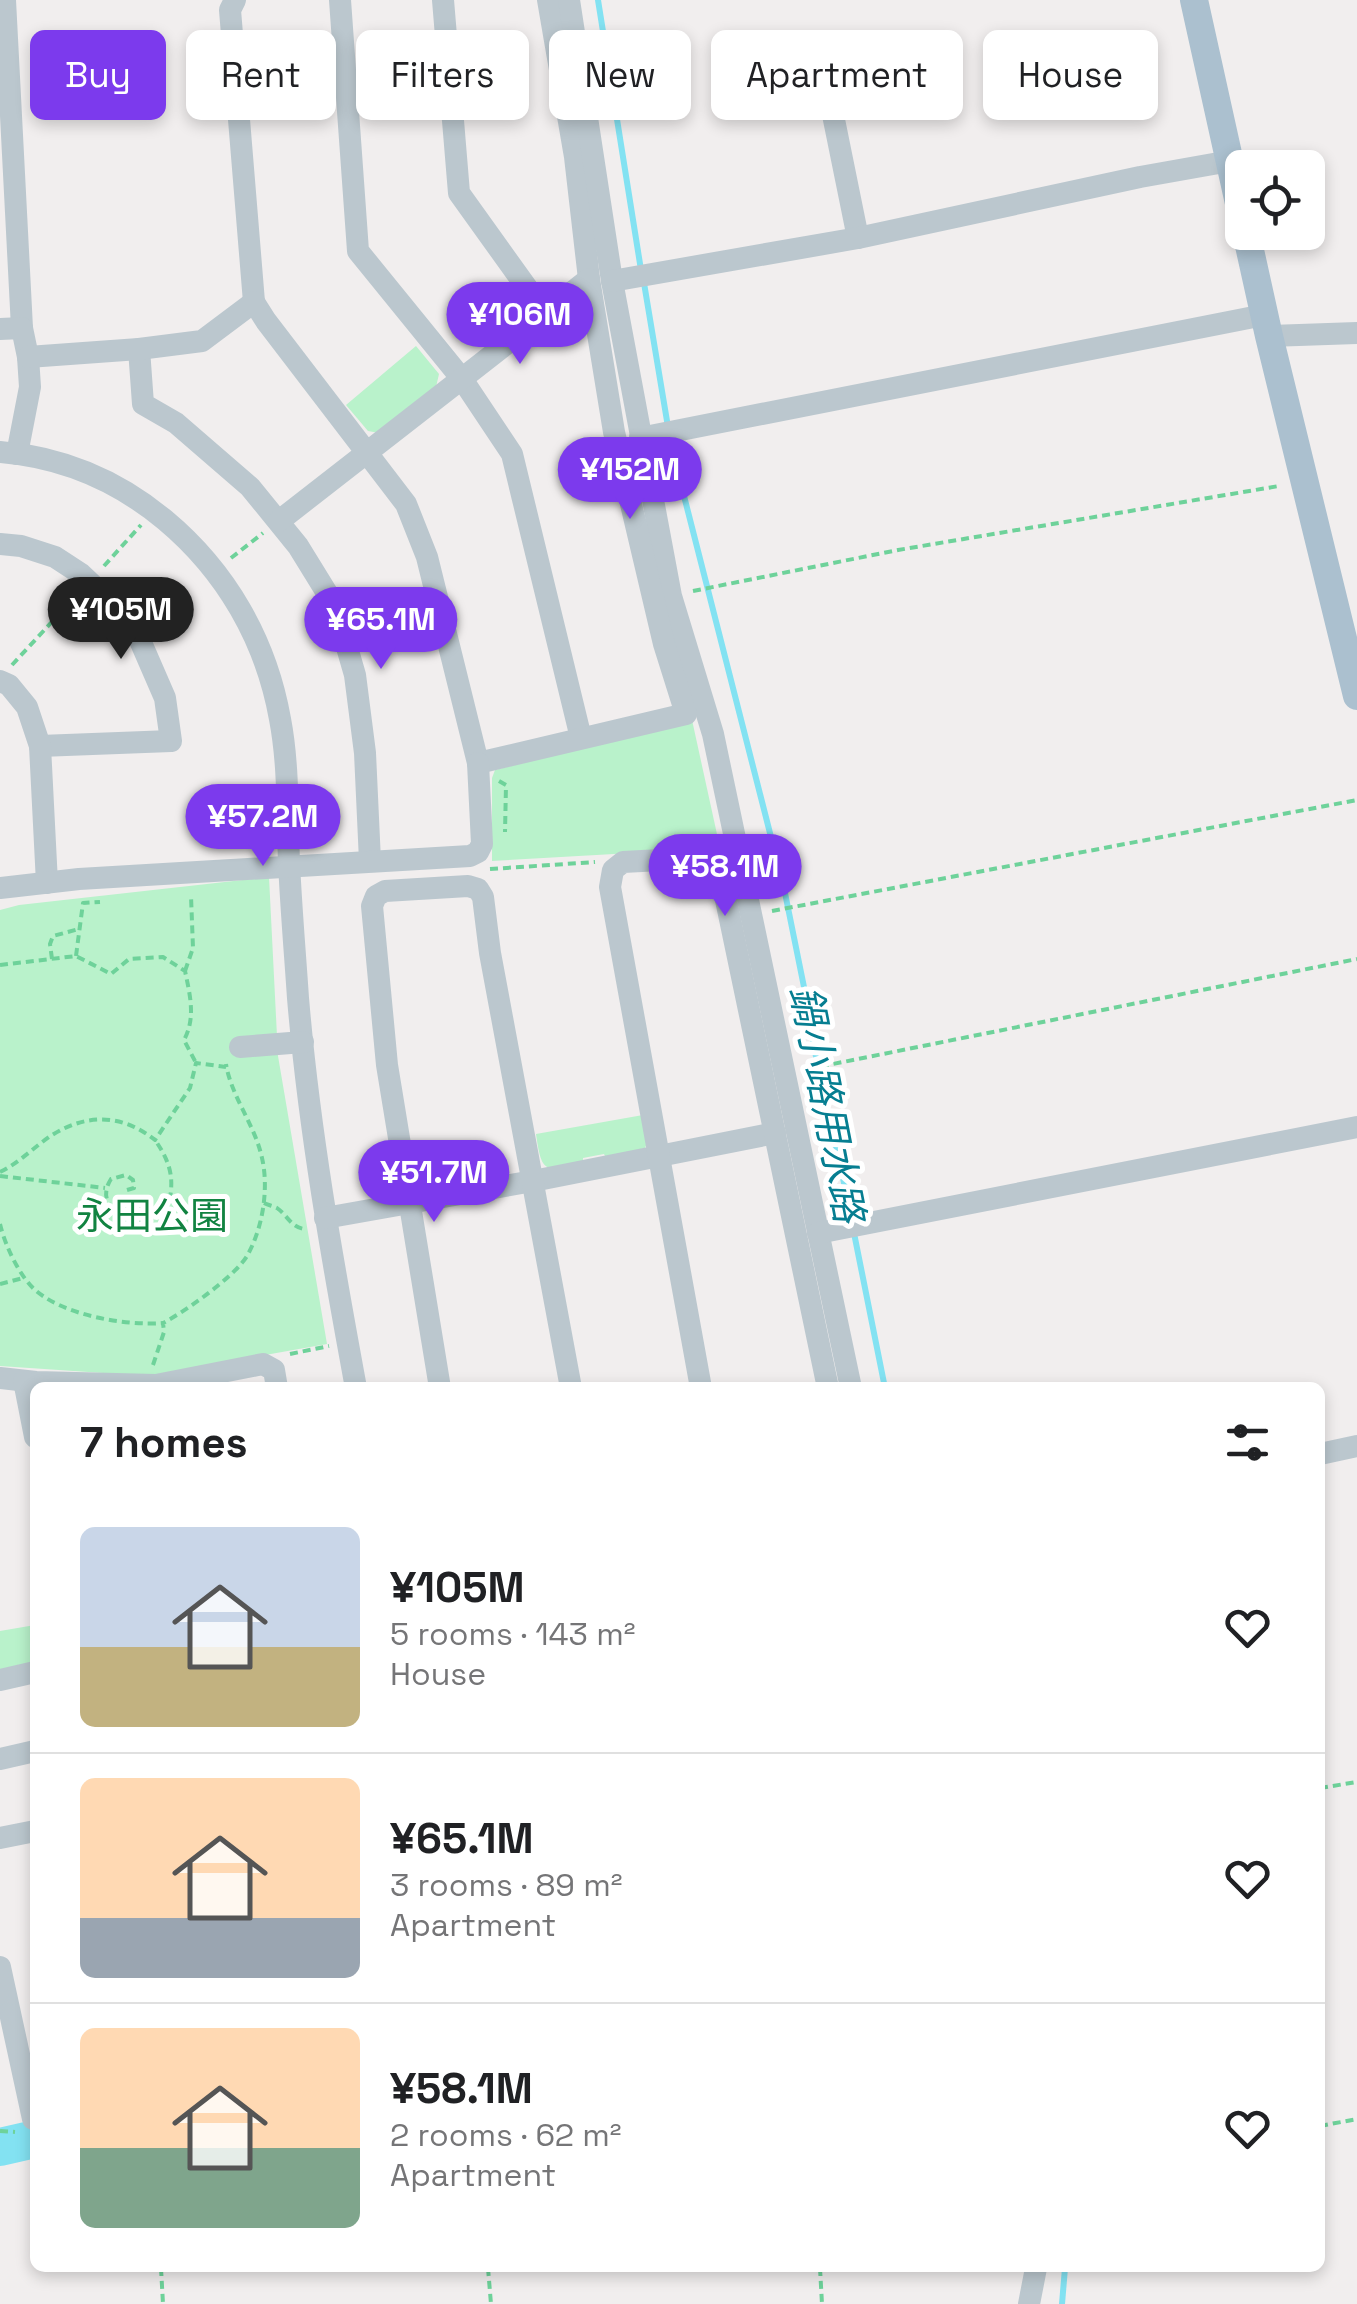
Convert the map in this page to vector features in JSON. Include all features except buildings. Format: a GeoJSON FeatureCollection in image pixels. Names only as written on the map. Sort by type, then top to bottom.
{"type":"FeatureCollection","features":[{"type":"Feature","properties":{"kind":"main road"},"geometry":{"type":"LineString","coordinates":[[1194,0],[1228,150]]}},
{"type":"Feature","properties":{"kind":"main road"},"geometry":{"type":"LineString","coordinates":[[1250,250],[1357,696]]}},
{"type":"Feature","properties":{"kind":"street"},"geometry":{"type":"LineString","coordinates":[[4,0],[11,328],[28,357],[30,386],[8,453],[65,464],[113,483],[144,502],[212,565],[256,639],[281,719],[318,1223],[355,1382]]}},
{"type":"Feature","properties":{"kind":"street"},"geometry":{"type":"LineString","coordinates":[[0,888],[470,856],[482,844],[478,763],[427,557],[406,504],[254,302],[230,10],[235,0]]}},
{"type":"Feature","properties":{"kind":"street"},"geometry":{"type":"LineString","coordinates":[[340,0],[358,251],[462,379],[512,454],[581,738]]}},
{"type":"Feature","properties":{"kind":"street"},"geometry":{"type":"LineString","coordinates":[[442,0],[459,193],[545,313]]}},
{"type":"Feature","properties":{"kind":"street"},"geometry":{"type":"LineString","coordinates":[[548,0],[600,280],[661,434],[671,596],[712,734],[850,1382]]}},
{"type":"Feature","properties":{"kind":"street"},"geometry":{"type":"LineString","coordinates":[[478,763],[686,714],[664,644],[614,432],[569,0]]}},
{"type":"Feature","properties":{"kind":"street"},"geometry":{"type":"LineString","coordinates":[[834,120],[858,238]]}},
{"type":"Feature","properties":{"kind":"street"},"geometry":{"type":"LineString","coordinates":[[278,522],[545,313],[600,280],[858,238],[1225,162]]}},
{"type":"Feature","properties":{"kind":"street"},"geometry":{"type":"LineString","coordinates":[[28,357],[202,341],[254,302]]}},
{"type":"Feature","properties":{"kind":"street"},"geometry":{"type":"LineString","coordinates":[[661,434],[1266,326],[1357,333]]}},
{"type":"Feature","properties":{"kind":"street"},"geometry":{"type":"LineString","coordinates":[[139,348],[143,404],[176,423],[250,487],[298,546],[336,606],[355,675],[366,752],[370,861]]}},
{"type":"Feature","properties":{"kind":"street"},"geometry":{"type":"LineString","coordinates":[[0,544],[55,557],[89,581],[132,622],[165,698],[172,741],[40,746]]}},
{"type":"Feature","properties":{"kind":"street"},"geometry":{"type":"LineString","coordinates":[[4,676],[27,707],[40,746],[47,883]]}},
{"type":"Feature","properties":{"kind":"street"},"geometry":{"type":"LineString","coordinates":[[700,1382],[610,887],[613,870],[623,862],[717,857],[827,1382]]}},
{"type":"Feature","properties":{"kind":"street"},"geometry":{"type":"LineString","coordinates":[[439,1382],[387,1065],[372,906],[376,896],[385,891],[468,886],[478,890],[483,898],[570,1382]]}},
{"type":"Feature","properties":{"kind":"street"},"geometry":{"type":"LineString","coordinates":[[240,1047],[303,1042]]}},
{"type":"Feature","properties":{"kind":"street"},"geometry":{"type":"LineString","coordinates":[[818,1232],[1357,1127]]}},
{"type":"Feature","properties":{"kind":"street"},"geometry":{"type":"LineString","coordinates":[[318,1223],[775,1133]]}},
{"type":"Feature","properties":{"kind":"street"},"geometry":{"type":"LineString","coordinates":[[175,1382],[263,1364],[273,1377]]}},
{"type":"Feature","properties":{"kind":"street"},"geometry":{"type":"LineString","coordinates":[[0,1378],[68,1382]]}},
{"type":"Feature","properties":{"kind":"street"},"geometry":{"type":"LineString","coordinates":[[24,1380],[30,1411]]}},
{"type":"Feature","properties":{"kind":"street"},"geometry":{"type":"LineString","coordinates":[[1325,1453],[1357,1446]]}},
{"type":"Feature","properties":{"kind":"street"},"geometry":{"type":"LineString","coordinates":[[0,1680],[30,1673]]}},
{"type":"Feature","properties":{"kind":"street"},"geometry":{"type":"LineString","coordinates":[[0,1760],[30,1753]]}},
{"type":"Feature","properties":{"kind":"street"},"geometry":{"type":"LineString","coordinates":[[0,1838],[30,1832]]}},
{"type":"Feature","properties":{"kind":"street"},"geometry":{"type":"LineString","coordinates":[[0,1967],[30,2110]]}},
{"type":"Feature","properties":{"kind":"street"},"geometry":{"type":"LineString","coordinates":[[1029,2304],[1035,2272]]}},
{"type":"Feature","properties":{"kind":"path"},"geometry":{"type":"LineString","coordinates":[[671,596],[1015,528],[1266,490],[1303,479]]}},
{"type":"Feature","properties":{"kind":"path"},"geometry":{"type":"LineString","coordinates":[[228,560],[278,522]]}},
{"type":"Feature","properties":{"kind":"path"},"geometry":{"type":"LineString","coordinates":[[4,676],[141,526]]}},
{"type":"Feature","properties":{"kind":"path"},"geometry":{"type":"LineString","coordinates":[[751,915],[1357,800]]}},
{"type":"Feature","properties":{"kind":"path"},"geometry":{"type":"LineString","coordinates":[[155,1140],[190,1088],[196,1064],[184,1040],[191,1028],[192,1013],[185,971],[193,948],[190,896]]}},
{"type":"Feature","properties":{"kind":"path"},"geometry":{"type":"LineString","coordinates":[[76,956],[84,902],[101,902]]}},
{"type":"Feature","properties":{"kind":"path"},"geometry":{"type":"LineString","coordinates":[[52,959],[53,936],[81,928]]}},
{"type":"Feature","properties":{"kind":"path"},"geometry":{"type":"LineString","coordinates":[[0,965],[76,956],[111,974],[128,959],[164,957],[185,971]]}},
{"type":"Feature","properties":{"kind":"path"},"geometry":{"type":"LineString","coordinates":[[784,1074],[1357,960]]}},
{"type":"Feature","properties":{"kind":"path"},"geometry":{"type":"LineString","coordinates":[[0,1224],[24,1278],[37,1292],[67,1308],[142,1324],[163,1323],[186,1311],[246,1258],[261,1222],[263,1160],[226,1068],[227,1052],[240,1047]]}},
{"type":"Feature","properties":{"kind":"path"},"geometry":{"type":"LineString","coordinates":[[196,1064],[226,1068]]}},
{"type":"Feature","properties":{"kind":"path"},"geometry":{"type":"LineString","coordinates":[[0,1174],[55,1133],[106,1118],[124,1121],[155,1140],[166,1155],[172,1186],[169,1202],[143,1222],[117,1218],[105,1200],[105,1188],[111,1179],[126,1175],[133,1180],[134,1188],[127,1190]]}},
{"type":"Feature","properties":{"kind":"path"},"geometry":{"type":"LineString","coordinates":[[0,1174],[105,1188]]}},
{"type":"Feature","properties":{"kind":"path"},"geometry":{"type":"LineString","coordinates":[[264,1203],[277,1208],[300,1230],[318,1223]]}},
{"type":"Feature","properties":{"kind":"path"},"geometry":{"type":"LineString","coordinates":[[0,1284],[24,1278]]}},
{"type":"Feature","properties":{"kind":"path"},"geometry":{"type":"LineString","coordinates":[[155,1382],[153,1365],[164,1332],[163,1323]]}},
{"type":"Feature","properties":{"kind":"path"},"geometry":{"type":"LineString","coordinates":[[273,1377],[277,1357],[330,1346]]}},
{"type":"Feature","properties":{"kind":"path"},"geometry":{"type":"LineString","coordinates":[[1325,1787],[1357,1782]]}},
{"type":"Feature","properties":{"kind":"path"},"geometry":{"type":"LineString","coordinates":[[1325,2125],[1357,2119]]}},
{"type":"Feature","properties":{"kind":"path"},"geometry":{"type":"LineString","coordinates":[[160,2272],[164,2304]]}},
{"type":"Feature","properties":{"kind":"path"},"geometry":{"type":"LineString","coordinates":[[488,2272],[491,2304]]}},
{"type":"Feature","properties":{"kind":"path"},"geometry":{"type":"LineString","coordinates":[[820,2272],[822,2304]]}},
{"type":"Feature","properties":{"kind":"green space"},"geometry":{"type":"Polygon","coordinates":[[[416,346],[439,374],[436,387],[379,433],[368,431],[346,405],[416,346]]]}},
{"type":"Feature","properties":{"kind":"green space"},"geometry":{"type":"Polygon","coordinates":[[[692,720],[720,848],[492,861],[495,770],[692,720]]]}},
{"type":"Feature","properties":{"kind":"green space","name":"永田公園"},"geometry":{"type":"Polygon","coordinates":[[[269,877],[278,1056],[327,1344],[147,1376],[0,1366],[0,910],[269,877]]]}},
{"type":"Feature","properties":{"kind":"green space"},"geometry":{"type":"Polygon","coordinates":[[[643,1115],[648,1141],[645,1148],[606,1158],[604,1154],[583,1158],[583,1162],[553,1168],[541,1158],[536,1134],[643,1115]]]}},
{"type":"Feature","properties":{"kind":"green space"},"geometry":{"type":"Polygon","coordinates":[[[30,1626],[30,1665],[0,1671],[0,1631],[30,1626]]]}},
{"type":"Feature","properties":{"kind":"waterway","name":"鍋小路用水路"},"geometry":{"type":"LineString","coordinates":[[598,0],[641,270]]}},
{"type":"Feature","properties":{"kind":"waterway","name":"鍋小路用水路"},"geometry":{"type":"LineString","coordinates":[[644,283],[671,445],[784,888],[825,1110],[838,1153],[884,1382]]}},
{"type":"Feature","properties":{"kind":"waterway"},"geometry":{"type":"LineString","coordinates":[[0,2147],[30,2140]]}},
{"type":"Feature","properties":{"kind":"waterway","name":"鍋小路用水路"},"geometry":{"type":"LineString","coordinates":[[1062,2304],[1065,2272]]}}]}
